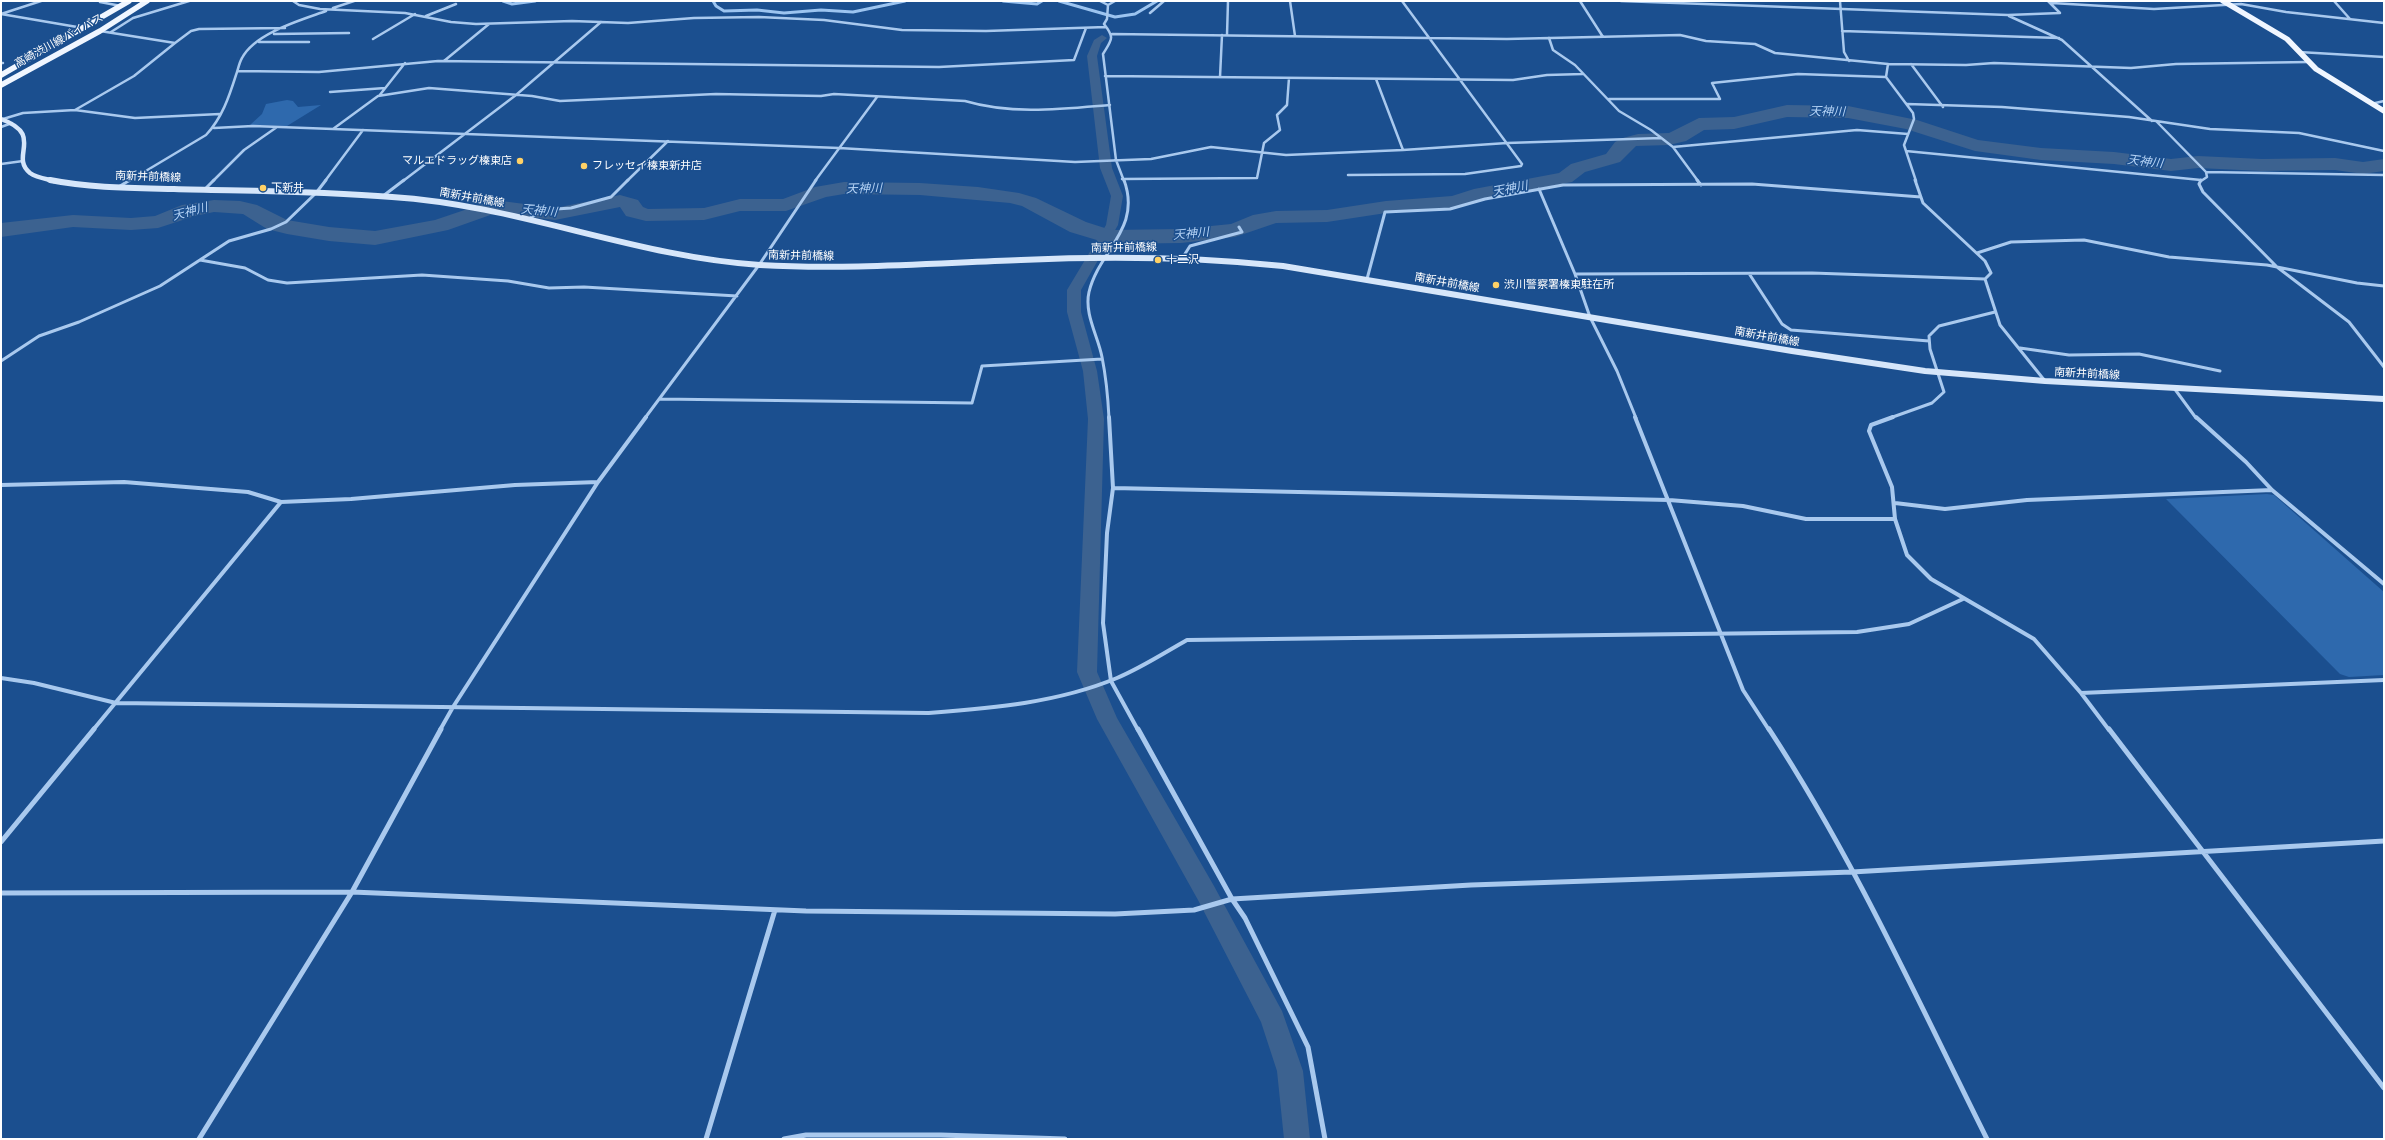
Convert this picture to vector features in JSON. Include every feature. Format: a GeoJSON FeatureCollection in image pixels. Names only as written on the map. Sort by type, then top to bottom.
{"type":"FeatureCollection","features":[{"type":"Feature","properties":{"kind":"main road","name":"高崎渋川線バイパス"},"geometry":{"type":"LineString","coordinates":[[1,75],[129,1]]}},
{"type":"Feature","properties":{"kind":"main road","name":"高崎渋川線バイパス"},"geometry":{"type":"LineString","coordinates":[[1,85],[100,31],[147,1]]}},
{"type":"Feature","properties":{"kind":"main road"},"geometry":{"type":"LineString","coordinates":[[2223,1],[2265,24],[2287,39],[2309,62],[2330,80],[2384,111]]}},
{"type":"Feature","properties":{"kind":"main road"},"geometry":{"type":"LineString","coordinates":[[2,119],[13,123],[22,130],[26,137],[23,160]]}},
{"type":"Feature","properties":{"kind":"main road","name":"南新井前橋線"},"geometry":{"type":"LineString","coordinates":[[23,160],[31,173],[41,178],[69,183],[383,196],[462,205],[529,219],[688,257],[759,265],[841,266],[1183,257],[1255,262],[1367,279],[1792,352],[1937,372],[2045,381],[2384,399]]}},
{"type":"Feature","properties":{"kind":"street"},"geometry":{"type":"LineString","coordinates":[[1,14],[41,1]]}},
{"type":"Feature","properties":{"kind":"street"},"geometry":{"type":"LineString","coordinates":[[110,32],[133,18],[189,1]]}},
{"type":"Feature","properties":{"kind":"street"},"geometry":{"type":"LineString","coordinates":[[293,1],[299,5],[310,8],[415,14],[461,23],[489,24],[759,17],[824,20],[910,30],[1106,28]]}},
{"type":"Feature","properties":{"kind":"street"},"geometry":{"type":"LineString","coordinates":[[120,186],[206,135],[214,128],[243,56],[259,42],[285,28],[354,1]]}},
{"type":"Feature","properties":{"kind":"street"},"geometry":{"type":"LineString","coordinates":[[1100,1],[1108,5]]}},
{"type":"Feature","properties":{"kind":"street"},"geometry":{"type":"LineString","coordinates":[[1108,5],[1115,1]]}},
{"type":"Feature","properties":{"kind":"street"},"geometry":{"type":"LineString","coordinates":[[1150,13],[1164,1]]}},
{"type":"Feature","properties":{"kind":"street"},"geometry":{"type":"LineString","coordinates":[[1227,35],[1228,1]]}},
{"type":"Feature","properties":{"kind":"street"},"geometry":{"type":"LineString","coordinates":[[1290,1],[1295,36]]}},
{"type":"Feature","properties":{"kind":"street"},"geometry":{"type":"LineString","coordinates":[[1348,175],[1466,174],[1521,166],[1522,164],[1402,1]]}},
{"type":"Feature","properties":{"kind":"street"},"geometry":{"type":"LineString","coordinates":[[1580,1],[1603,37]]}},
{"type":"Feature","properties":{"kind":"street"},"geometry":{"type":"LineString","coordinates":[[1621,1],[2008,15],[2060,13],[2052,3]]}},
{"type":"Feature","properties":{"kind":"street"},"geometry":{"type":"LineString","coordinates":[[1840,1],[1844,52],[1849,61]]}},
{"type":"Feature","properties":{"kind":"street"},"geometry":{"type":"LineString","coordinates":[[2048,1],[2052,3],[2160,9],[2229,4],[2384,23]]}},
{"type":"Feature","properties":{"kind":"street"},"geometry":{"type":"LineString","coordinates":[[2334,1],[2350,19]]}},
{"type":"Feature","properties":{"kind":"street"},"geometry":{"type":"LineString","coordinates":[[100,2],[122,6]]}},
{"type":"Feature","properties":{"kind":"street"},"geometry":{"type":"LineString","coordinates":[[425,16],[456,4]]}},
{"type":"Feature","properties":{"kind":"street"},"geometry":{"type":"LineString","coordinates":[[1108,5],[1107,19],[1104,21],[1106,28],[1112,34],[1428,38],[1684,36],[1706,41],[1755,44],[1775,53],[1812,55],[1849,61],[1888,64],[1966,65],[1994,63],[2131,68],[2176,64],[2309,62]]}},
{"type":"Feature","properties":{"kind":"street"},"geometry":{"type":"LineString","coordinates":[[1,14],[84,28]]}},
{"type":"Feature","properties":{"kind":"street"},"geometry":{"type":"LineString","coordinates":[[373,39],[415,14]]}},
{"type":"Feature","properties":{"kind":"street"},"geometry":{"type":"LineString","coordinates":[[2008,15],[2059,38],[2152,121]]}},
{"type":"Feature","properties":{"kind":"street"},"geometry":{"type":"LineString","coordinates":[[383,196],[516,95],[601,22]]}},
{"type":"Feature","properties":{"kind":"street"},"geometry":{"type":"LineString","coordinates":[[444,61],[489,24]]}},
{"type":"Feature","properties":{"kind":"street"},"geometry":{"type":"LineString","coordinates":[[75,110],[134,76],[191,31],[285,28]]}},
{"type":"Feature","properties":{"kind":"street"},"geometry":{"type":"LineString","coordinates":[[238,71],[319,72],[405,63],[444,61],[939,67],[1065,62],[1076,58],[1086,28]]}},
{"type":"Feature","properties":{"kind":"street"},"geometry":{"type":"LineString","coordinates":[[100,31],[175,43]]}},
{"type":"Feature","properties":{"kind":"street"},"geometry":{"type":"LineString","coordinates":[[1842,31],[2059,38]]}},
{"type":"Feature","properties":{"kind":"street"},"geometry":{"type":"LineString","coordinates":[[274,34],[349,33]]}},
{"type":"Feature","properties":{"kind":"street"},"geometry":{"type":"LineString","coordinates":[[1112,34],[1112,38],[1103,54],[1105,76],[1116,160],[1129,194],[1130,205],[1120,236],[1104,258],[1089,292],[1089,314],[1102,359],[1108,400],[1113,488],[1107,532],[1103,624],[1111,681],[1232,899],[1245,918],[1308,1047],[1325,1139]]}},
{"type":"Feature","properties":{"kind":"street"},"geometry":{"type":"LineString","coordinates":[[1220,77],[1222,35]]}},
{"type":"Feature","properties":{"kind":"street"},"geometry":{"type":"LineString","coordinates":[[1549,38],[1553,50],[1558,55],[1575,65],[1608,100],[1626,116],[1651,130],[1673,147],[1701,185]]}},
{"type":"Feature","properties":{"kind":"street"},"geometry":{"type":"LineString","coordinates":[[259,42],[309,42]]}},
{"type":"Feature","properties":{"kind":"street"},"geometry":{"type":"LineString","coordinates":[[2299,52],[2384,57]]}},
{"type":"Feature","properties":{"kind":"street"},"geometry":{"type":"LineString","coordinates":[[333,128],[378,96],[405,63]]}},
{"type":"Feature","properties":{"kind":"street"},"geometry":{"type":"LineString","coordinates":[[1574,274],[1750,275],[1812,273],[1985,279],[1991,273],[1977,253],[1923,203],[1904,142],[1914,119],[1913,113],[1886,77],[1888,64]]}},
{"type":"Feature","properties":{"kind":"street"},"geometry":{"type":"LineString","coordinates":[[1911,64],[1943,107]]}},
{"type":"Feature","properties":{"kind":"street"},"geometry":{"type":"LineString","coordinates":[[1105,76],[1513,80],[1547,75],[1583,74]]}},
{"type":"Feature","properties":{"kind":"street"},"geometry":{"type":"LineString","coordinates":[[1608,100],[1720,99],[1712,83],[1798,74],[1886,77]]}},
{"type":"Feature","properties":{"kind":"street"},"geometry":{"type":"LineString","coordinates":[[1122,179],[1257,178],[1264,143],[1280,130],[1277,115],[1287,105],[1289,78]]}},
{"type":"Feature","properties":{"kind":"street"},"geometry":{"type":"LineString","coordinates":[[1376,79],[1403,150]]}},
{"type":"Feature","properties":{"kind":"street"},"geometry":{"type":"LineString","coordinates":[[330,92],[385,88]]}},
{"type":"Feature","properties":{"kind":"street"},"geometry":{"type":"LineString","coordinates":[[378,96],[429,88],[560,100],[716,94],[821,96],[834,94],[965,101],[1009,109],[1044,110],[1110,105]]}},
{"type":"Feature","properties":{"kind":"street"},"geometry":{"type":"LineString","coordinates":[[199,1139],[352,892],[454,707],[598,482],[759,265],[839,148],[877,97]]}},
{"type":"Feature","properties":{"kind":"street"},"geometry":{"type":"LineString","coordinates":[[2371,104],[2384,101]]}},
{"type":"Feature","properties":{"kind":"street"},"geometry":{"type":"LineString","coordinates":[[1907,104],[1943,107],[2002,107],[2117,115],[2210,129],[2299,133],[2384,151]]}},
{"type":"Feature","properties":{"kind":"street"},"geometry":{"type":"LineString","coordinates":[[2,119],[23,113],[75,110],[135,118],[220,114]]}},
{"type":"Feature","properties":{"kind":"street"},"geometry":{"type":"LineString","coordinates":[[1906,151],[2201,180],[2207,177],[2206,172],[2157,122]]}},
{"type":"Feature","properties":{"kind":"street"},"geometry":{"type":"LineString","coordinates":[[1,127],[13,123]]}},
{"type":"Feature","properties":{"kind":"street"},"geometry":{"type":"LineString","coordinates":[[205,189],[244,150],[277,127]]}},
{"type":"Feature","properties":{"kind":"street"},"geometry":{"type":"LineString","coordinates":[[214,128],[333,128],[668,141],[839,148],[1051,161],[1159,158],[1211,147],[1300,155],[1507,143],[1661,138]]}},
{"type":"Feature","properties":{"kind":"street"},"geometry":{"type":"LineString","coordinates":[[1,361],[39,336],[79,322],[160,286],[230,241],[271,230],[286,222],[316,193],[363,130]]}},
{"type":"Feature","properties":{"kind":"street"},"geometry":{"type":"LineString","coordinates":[[1673,147],[1857,130],[1908,134]]}},
{"type":"Feature","properties":{"kind":"street"},"geometry":{"type":"LineString","coordinates":[[529,219],[542,210],[571,208],[610,196],[668,141]]}},
{"type":"Feature","properties":{"kind":"street"},"geometry":{"type":"LineString","coordinates":[[1,164],[23,160]]}},
{"type":"Feature","properties":{"kind":"street"},"geometry":{"type":"LineString","coordinates":[[2206,172],[2384,175]]}},
{"type":"Feature","properties":{"kind":"street"},"geometry":{"type":"LineString","coordinates":[[2201,180],[2199,184],[2203,192],[2277,267],[2349,322],[2384,367]]}},
{"type":"Feature","properties":{"kind":"street"},"geometry":{"type":"LineString","coordinates":[[1367,279],[1385,212],[1455,208],[1476,200],[1563,185],[1752,184],[1921,197]]}},
{"type":"Feature","properties":{"kind":"street"},"geometry":{"type":"LineString","coordinates":[[1539,189],[1590,317],[1617,371],[1743,690],[1770,729],[1852,872],[1987,1139]]}},
{"type":"Feature","properties":{"kind":"street"},"geometry":{"type":"LineString","coordinates":[[1183,257],[1186,249],[1196,243],[1242,230],[1239,226]]}},
{"type":"Feature","properties":{"kind":"street"},"geometry":{"type":"LineString","coordinates":[[1977,253],[2011,242],[2084,240],[2169,256],[2277,267],[2356,283],[2384,286]]}},
{"type":"Feature","properties":{"kind":"street"},"geometry":{"type":"LineString","coordinates":[[200,260],[245,268],[268,280],[287,283],[422,275],[508,281],[549,288],[584,287],[736,296]]}},
{"type":"Feature","properties":{"kind":"street"},"geometry":{"type":"LineString","coordinates":[[1750,275],[1782,324],[1791,330],[1884,336],[1929,341]]}},
{"type":"Feature","properties":{"kind":"street"},"geometry":{"type":"LineString","coordinates":[[1985,279],[2000,325],[2045,381]]}},
{"type":"Feature","properties":{"kind":"street"},"geometry":{"type":"LineString","coordinates":[[1995,312],[1939,326],[1929,336],[1929,341],[1944,392],[1942,397],[1931,404],[1880,420],[1871,425],[1869,430],[1887,471],[1895,503],[1895,520],[1901,542],[1907,555],[1931,579],[2034,639],[2081,693],[2384,1088]]}},
{"type":"Feature","properties":{"kind":"street"},"geometry":{"type":"LineString","coordinates":[[2020,348],[2069,355],[2139,354],[2220,371]]}},
{"type":"Feature","properties":{"kind":"street"},"geometry":{"type":"LineString","coordinates":[[660,399],[972,403],[982,366],[1102,359]]}},
{"type":"Feature","properties":{"kind":"street"},"geometry":{"type":"LineString","coordinates":[[2174,388],[2197,419],[2246,462],[2272,490],[2384,584]]}},
{"type":"Feature","properties":{"kind":"street"},"geometry":{"type":"LineString","coordinates":[[1,485],[124,482],[162,484],[248,492],[281,502],[351,499],[515,485],[598,482]]}},
{"type":"Feature","properties":{"kind":"street"},"geometry":{"type":"LineString","coordinates":[[1113,488],[1669,500],[1743,506],[1806,519],[1895,520]]}},
{"type":"Feature","properties":{"kind":"street"},"geometry":{"type":"LineString","coordinates":[[1895,503],[1945,509],[2027,500],[2272,490]]}},
{"type":"Feature","properties":{"kind":"street"},"geometry":{"type":"LineString","coordinates":[[1,842],[281,502]]}},
{"type":"Feature","properties":{"kind":"street"},"geometry":{"type":"LineString","coordinates":[[1,678],[34,683],[116,703],[928,713],[996,708],[1062,695],[1111,681],[1187,640],[1857,632],[1909,624],[1963,599]]}},
{"type":"Feature","properties":{"kind":"street"},"geometry":{"type":"LineString","coordinates":[[2081,693],[2384,680]]}},
{"type":"Feature","properties":{"kind":"street"},"geometry":{"type":"LineString","coordinates":[[1,893],[352,892],[775,910],[1115,914],[1194,910],[1232,899],[1471,885],[1852,872],[2384,842]]}},
{"type":"Feature","properties":{"kind":"street"},"geometry":{"type":"LineString","coordinates":[[706,1139],[775,910]]}},
{"type":"Feature","properties":{"kind":"street"},"geometry":{"type":"LineString","coordinates":[[784,1139],[806,1135],[941,1135],[1065,1139]]}},
{"type":"Feature","properties":{"kind":"shaded area"},"geometry":{"type":"Polygon","coordinates":[[[287,100],[293,101],[298,107],[321,105],[287,126],[250,125],[262,114],[266,104],[287,100]]]}},
{"type":"Feature","properties":{"kind":"shaded area"},"geometry":{"type":"Polygon","coordinates":[[[2267,494],[2274,495],[2384,592],[2384,675],[2349,677],[2340,674],[2166,499],[2267,494]]]}},
{"type":"Feature","properties":{"kind":"waterway"},"geometry":{"type":"LineString","coordinates":[[503,1],[512,4],[535,1]]}},
{"type":"Feature","properties":{"kind":"waterway"},"geometry":{"type":"LineString","coordinates":[[713,1],[716,6],[724,11],[757,10],[784,13],[821,10],[853,12],[905,1]]}},
{"type":"Feature","properties":{"kind":"waterway"},"geometry":{"type":"LineString","coordinates":[[1003,1],[1037,4],[1042,1]]}},
{"type":"Feature","properties":{"kind":"waterway"},"geometry":{"type":"LineString","coordinates":[[1059,1],[1115,17],[1135,14],[1157,1]]}},
{"type":"Feature","properties":{"kind":"waterway"},"geometry":{"type":"LineString","coordinates":[[1102,38],[1097,42],[1092,56],[1106,168],[1117,196],[1112,225],[1074,290],[1074,312],[1090,371],[1096,419],[1087,672],[1107,719],[1206,893],[1273,1019],[1290,1071],[1297,1139]]}},
{"type":"Feature","properties":{"kind":"waterway","name":"天神川"},"geometry":{"type":"LineString","coordinates":[[1,230],[73,221],[131,224],[158,222],[190,210],[214,206],[250,209],[275,224],[287,227],[329,234],[375,238],[440,225],[494,206],[555,214],[620,201],[631,204],[634,211],[646,215],[704,214],[740,205],[786,205],[822,191],[844,188],[920,189],[1012,197],[1029,202],[1078,227],[1110,237],[1181,236],[1235,230],[1261,220],[1276,217],[1300,215],[1327,216],[1386,207],[1455,202],[1474,195],[1565,178],[1578,168],[1613,158],[1620,152],[1622,146],[1629,142],[1638,140],[1669,139],[1679,137],[1690,132],[1699,124],[1734,123],[1787,111],[1848,112],[1910,124],[1975,145],[2041,154],[2114,158],[2171,165],[2198,162],[2262,165],[2335,164],[2363,168],[2384,165]]}},
{"type":"Feature","properties":{"kind":"place","name":"マルエドラッグ榛東店"},"geometry":{"type":"Point","coordinates":[520,161]}},
{"type":"Feature","properties":{"kind":"place","name":"フレッセイ榛東新井店"},"geometry":{"type":"Point","coordinates":[584,166]}},
{"type":"Feature","properties":{"kind":"place","name":"下新井"},"geometry":{"type":"Point","coordinates":[263,188]}},
{"type":"Feature","properties":{"kind":"place","name":"十二沢"},"geometry":{"type":"Point","coordinates":[1158,260]}},
{"type":"Feature","properties":{"kind":"place","name":"渋川警察署榛東駐在所"},"geometry":{"type":"Point","coordinates":[1496,285]}}]}
